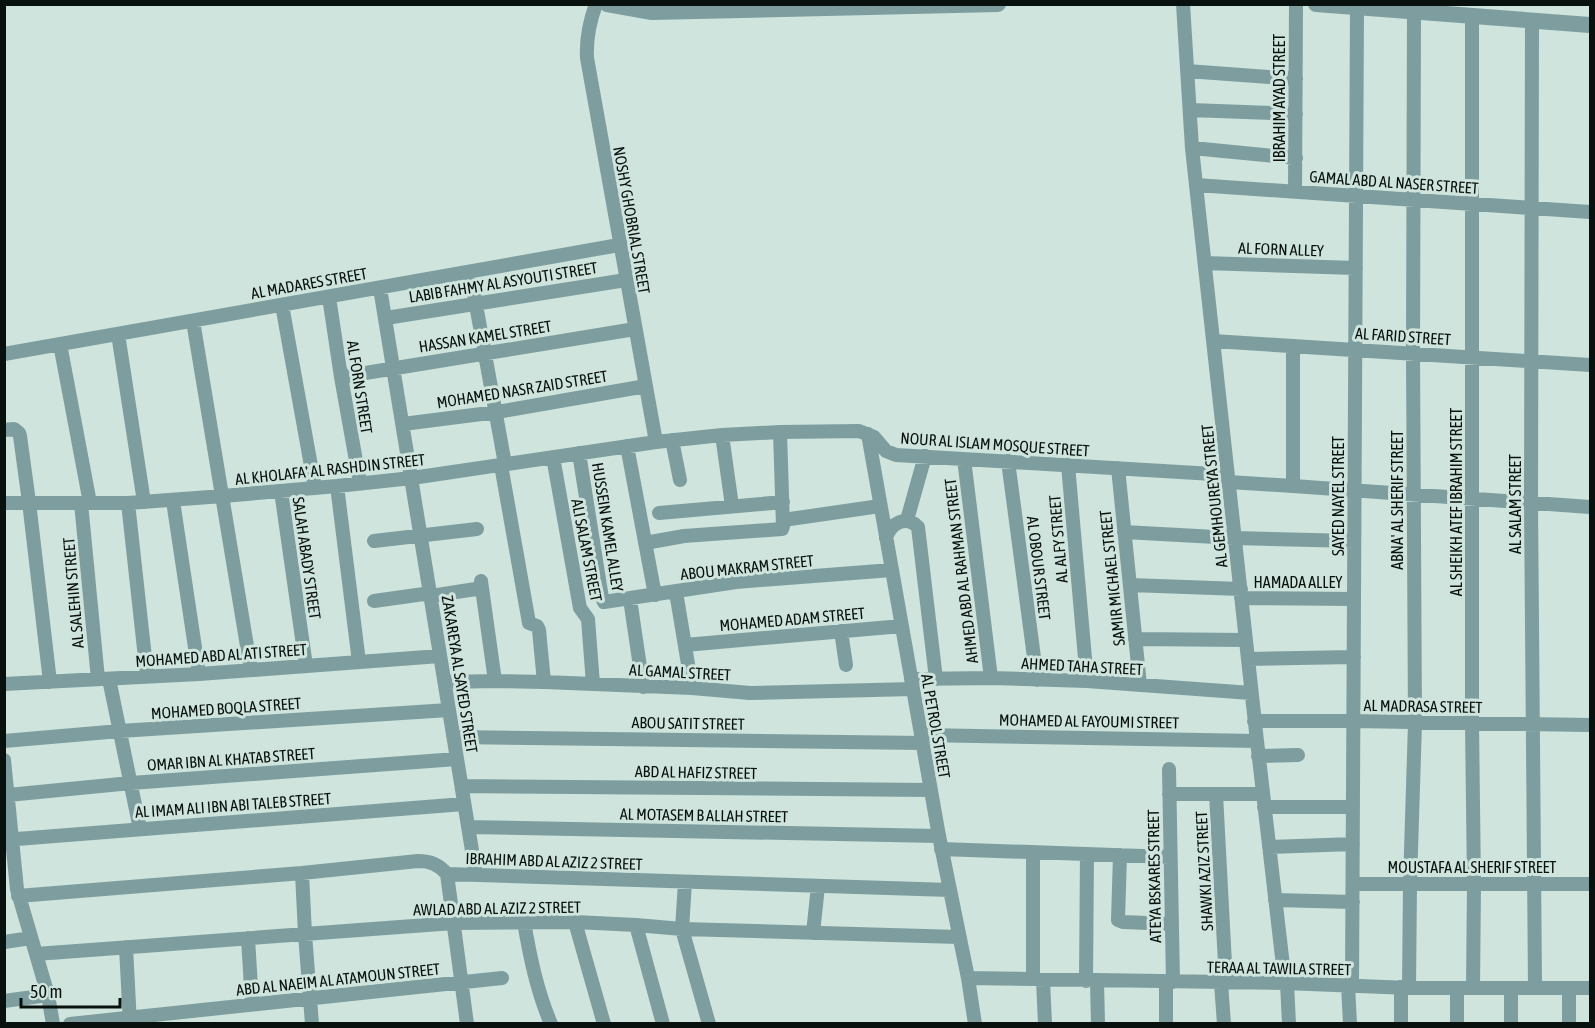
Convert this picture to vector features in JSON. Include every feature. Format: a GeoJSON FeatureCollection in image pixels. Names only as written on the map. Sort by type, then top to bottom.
{"type":"FeatureCollection","features":[{"type":"Feature","properties":{"kind":"street","name":"NOSHY GHOBRIAL STREET"},"geometry":{"type":"LineString","coordinates":[[596,4],[586,42],[586,58],[656,442]]}},
{"type":"Feature","properties":{"kind":"street"},"geometry":{"type":"LineString","coordinates":[[607,4],[652,12],[998,4]]}},
{"type":"Feature","properties":{"kind":"street","name":"AL GEMHOUREYA STREET"},"geometry":{"type":"LineString","coordinates":[[1183,4],[1192,148],[1204,263],[1254,721],[1286,983]]}},
{"type":"Feature","properties":{"kind":"street","name":"IBRAHIM AYAD STREET"},"geometry":{"type":"LineString","coordinates":[[1295,192],[1296,4]]}},
{"type":"Feature","properties":{"kind":"street"},"geometry":{"type":"LineString","coordinates":[[1316,4],[1590,26]]}},
{"type":"Feature","properties":{"kind":"street","name":"SAYED NAYEL STREET"},"geometry":{"type":"LineString","coordinates":[[1350,1023],[1353,902],[1357,8]]}},
{"type":"Feature","properties":{"kind":"street","name":"ABNA' AL SHERIF STREET"},"geometry":{"type":"LineString","coordinates":[[1401,1023],[1410,883],[1415,723],[1414,12]]}},
{"type":"Feature","properties":{"kind":"street","name":"AL SHEIKH ATEF IBRAHIM STREET"},"geometry":{"type":"LineString","coordinates":[[1472,16],[1473,988]]}},
{"type":"Feature","properties":{"kind":"street","name":"AL SALAM STREET"},"geometry":{"type":"LineString","coordinates":[[1532,21],[1531,503],[1535,987]]}},
{"type":"Feature","properties":{"kind":"street"},"geometry":{"type":"LineString","coordinates":[[1187,71],[1296,79]]}},
{"type":"Feature","properties":{"kind":"street"},"geometry":{"type":"LineString","coordinates":[[1190,110],[1296,114]]}},
{"type":"Feature","properties":{"kind":"street"},"geometry":{"type":"LineString","coordinates":[[1192,148],[1296,158]]}},
{"type":"Feature","properties":{"kind":"street","name":"GAMAL ABD AL NASER STREET"},"geometry":{"type":"LineString","coordinates":[[1196,185],[1590,212]]}},
{"type":"Feature","properties":{"kind":"street","name":"AL MADARES STREET"},"geometry":{"type":"LineString","coordinates":[[4,354],[619,245]]}},
{"type":"Feature","properties":{"kind":"street","name":"AL FORN ALLEY"},"geometry":{"type":"LineString","coordinates":[[1204,263],[1356,268]]}},
{"type":"Feature","properties":{"kind":"street"},"geometry":{"type":"LineString","coordinates":[[470,272],[496,412],[529,623],[537,626],[539,630],[544,682]]}},
{"type":"Feature","properties":{"kind":"street","name":"LABIB FAHMY AL ASYOUTI STREET"},"geometry":{"type":"LineString","coordinates":[[386,318],[626,280]]}},
{"type":"Feature","properties":{"kind":"street","name":"ZAKAREYA AL SAYED STREET"},"geometry":{"type":"LineString","coordinates":[[380,288],[476,875]]}},
{"type":"Feature","properties":{"kind":"street","name":"AL FORN STREET"},"geometry":{"type":"LineString","coordinates":[[329,297],[360,483]]}},
{"type":"Feature","properties":{"kind":"street"},"geometry":{"type":"LineString","coordinates":[[282,305],[315,488]]}},
{"type":"Feature","properties":{"kind":"street"},"geometry":{"type":"LineString","coordinates":[[193,321],[252,670]]}},
{"type":"Feature","properties":{"kind":"street","name":"HASSAN KAMEL STREET"},"geometry":{"type":"LineString","coordinates":[[341,377],[635,329]]}},
{"type":"Feature","properties":{"kind":"street"},"geometry":{"type":"LineString","coordinates":[[118,334],[144,502]]}},
{"type":"Feature","properties":{"kind":"street","name":"AL FARID STREET"},"geometry":{"type":"LineString","coordinates":[[1213,340],[1590,365]]}},
{"type":"Feature","properties":{"kind":"street","name":"AL SALEHIN STREET"},"geometry":{"type":"LineString","coordinates":[[60,344],[85,503],[103,679],[120,731],[140,829]]}},
{"type":"Feature","properties":{"kind":"street"},"geometry":{"type":"LineString","coordinates":[[1293,345],[1293,486]]}},
{"type":"Feature","properties":{"kind":"street","name":"MOHAMED NASR ZAID STREET"},"geometry":{"type":"LineString","coordinates":[[403,424],[496,412],[646,386]]}},
{"type":"Feature","properties":{"kind":"street"},"geometry":{"type":"LineString","coordinates":[[4,430],[14,429],[19,433],[50,682]]}},
{"type":"Feature","properties":{"kind":"street"},"geometry":{"type":"LineString","coordinates":[[656,442],[780,432],[859,430],[868,434]]}},
{"type":"Feature","properties":{"kind":"street"},"geometry":{"type":"LineString","coordinates":[[645,543],[684,536],[780,529],[783,523],[783,502],[780,432]]}},
{"type":"Feature","properties":{"kind":"street","name":"NOUR AL ISLAM MOSQUE STREET"},"geometry":{"type":"LineString","coordinates":[[868,434],[891,454],[1213,474],[1226,478],[1229,483],[1590,507]]}},
{"type":"Feature","properties":{"kind":"street","name":"AL PETROL STREET"},"geometry":{"type":"LineString","coordinates":[[868,434],[930,790],[975,1023]]}},
{"type":"Feature","properties":{"kind":"street"},"geometry":{"type":"LineString","coordinates":[[722,435],[732,506]]}},
{"type":"Feature","properties":{"kind":"street"},"geometry":{"type":"LineString","coordinates":[[672,440],[680,480]]}},
{"type":"Feature","properties":{"kind":"street","name":"AL KHOLAFA' AL RASHDIN STREET"},"geometry":{"type":"LineString","coordinates":[[4,503],[173,501],[337,486],[412,478],[656,442]]}},
{"type":"Feature","properties":{"kind":"street"},"geometry":{"type":"LineString","coordinates":[[627,447],[655,595]]}},
{"type":"Feature","properties":{"kind":"street","name":"HUSSEIN KAMEL ALLEY"},"geometry":{"type":"LineString","coordinates":[[579,453],[602,598],[604,603],[607,603]]}},
{"type":"Feature","properties":{"kind":"street"},"geometry":{"type":"LineString","coordinates":[[907,520],[925,456]]}},
{"type":"Feature","properties":{"kind":"street","name":"ALI SALAM STREET"},"geometry":{"type":"LineString","coordinates":[[553,457],[580,608],[588,619],[594,684]]}},
{"type":"Feature","properties":{"kind":"street","name":"AHMED ABD AL RAHMAN STREET"},"geometry":{"type":"LineString","coordinates":[[964,459],[991,678]]}},
{"type":"Feature","properties":{"kind":"street","name":"AL OBOUR STREET"},"geometry":{"type":"LineString","coordinates":[[1008,462],[1037,680]]}},
{"type":"Feature","properties":{"kind":"street","name":"AL ALFY STREET"},"geometry":{"type":"LineString","coordinates":[[1068,465],[1087,681]]}},
{"type":"Feature","properties":{"kind":"street","name":"SAMIR MICHAEL STREET"},"geometry":{"type":"LineString","coordinates":[[1118,468],[1140,685]]}},
{"type":"Feature","properties":{"kind":"street"},"geometry":{"type":"LineString","coordinates":[[337,486],[359,662]]}},
{"type":"Feature","properties":{"kind":"street","name":"SALAH ABADY STREET"},"geometry":{"type":"LineString","coordinates":[[281,491],[306,666]]}},
{"type":"Feature","properties":{"kind":"street"},"geometry":{"type":"LineString","coordinates":[[173,501],[200,674]]}},
{"type":"Feature","properties":{"kind":"street"},"geometry":{"type":"LineString","coordinates":[[659,513],[783,502]]}},
{"type":"Feature","properties":{"kind":"street"},"geometry":{"type":"LineString","coordinates":[[128,503],[147,676]]}},
{"type":"Feature","properties":{"kind":"street"},"geometry":{"type":"LineString","coordinates":[[783,523],[880,506]]}},
{"type":"Feature","properties":{"kind":"street"},"geometry":{"type":"LineString","coordinates":[[886,538],[895,523],[907,520],[918,526],[936,679]]}},
{"type":"Feature","properties":{"kind":"street"},"geometry":{"type":"LineString","coordinates":[[374,541],[477,529]]}},
{"type":"Feature","properties":{"kind":"street"},"geometry":{"type":"LineString","coordinates":[[1124,532],[1354,541]]}},
{"type":"Feature","properties":{"kind":"street","name":"ABOU MAKRAM STREET"},"geometry":{"type":"LineString","coordinates":[[607,603],[736,582],[892,570]]}},
{"type":"Feature","properties":{"kind":"street"},"geometry":{"type":"LineString","coordinates":[[374,601],[431,595],[481,585],[495,681]]}},
{"type":"Feature","properties":{"kind":"street","name":"HAMADA ALLEY"},"geometry":{"type":"LineString","coordinates":[[1130,585],[1241,594],[1354,599]]}},
{"type":"Feature","properties":{"kind":"street"},"geometry":{"type":"LineString","coordinates":[[676,592],[692,688]]}},
{"type":"Feature","properties":{"kind":"street"},"geometry":{"type":"LineString","coordinates":[[630,599],[643,687]]}},
{"type":"Feature","properties":{"kind":"street","name":"MOHAMED ADAM STREET"},"geometry":{"type":"LineString","coordinates":[[685,645],[902,626]]}},
{"type":"Feature","properties":{"kind":"street"},"geometry":{"type":"LineString","coordinates":[[841,631],[846,665]]}},
{"type":"Feature","properties":{"kind":"street"},"geometry":{"type":"LineString","coordinates":[[1135,639],[1245,640]]}},
{"type":"Feature","properties":{"kind":"street","name":"MOHAMED ABD AL ATI STREET"},"geometry":{"type":"LineString","coordinates":[[4,684],[200,674],[440,656]]}},
{"type":"Feature","properties":{"kind":"street"},"geometry":{"type":"LineString","coordinates":[[1248,659],[1354,657]]}},
{"type":"Feature","properties":{"kind":"street","name":"AHMED TAHA STREET"},"geometry":{"type":"LineString","coordinates":[[912,684],[936,679],[991,678],[1087,681],[1251,693]]}},
{"type":"Feature","properties":{"kind":"street","name":"AL GAMAL STREET"},"geometry":{"type":"LineString","coordinates":[[445,682],[544,682],[692,688],[750,693],[912,684]]}},
{"type":"Feature","properties":{"kind":"street","name":"MOHAMED BOQLA STREET"},"geometry":{"type":"LineString","coordinates":[[4,741],[120,731],[449,710]]}},
{"type":"Feature","properties":{"kind":"street","name":"AL MADRASA STREET"},"geometry":{"type":"LineString","coordinates":[[1254,721],[1590,725]]}},
{"type":"Feature","properties":{"kind":"street","name":"ABOU SATIT STREET"},"geometry":{"type":"LineString","coordinates":[[454,737],[921,739]]}},
{"type":"Feature","properties":{"kind":"street","name":"MOHAMED AL FAYOUMI STREET"},"geometry":{"type":"LineString","coordinates":[[921,739],[1257,741]]}},
{"type":"Feature","properties":{"kind":"street"},"geometry":{"type":"LineString","coordinates":[[1258,756],[1298,755]]}},
{"type":"Feature","properties":{"kind":"street","name":"OMAR IBN AL KHATAB STREET"},"geometry":{"type":"LineString","coordinates":[[7,793],[457,759]]}},
{"type":"Feature","properties":{"kind":"street"},"geometry":{"type":"LineString","coordinates":[[4,760],[13,891],[36,954],[48,995],[53,1023]]}},
{"type":"Feature","properties":{"kind":"street","name":"ATEYA BSKARES STREET"},"geometry":{"type":"LineString","coordinates":[[1166,1023],[1172,924],[1169,769]]}},
{"type":"Feature","properties":{"kind":"street","name":"ABD AL HAFIZ STREET"},"geometry":{"type":"LineString","coordinates":[[462,786],[930,790]]}},
{"type":"Feature","properties":{"kind":"street"},"geometry":{"type":"LineString","coordinates":[[1169,794],[1216,794],[1353,807]]}},
{"type":"Feature","properties":{"kind":"street","name":"SHAWKI AZIZ STREET"},"geometry":{"type":"LineString","coordinates":[[1216,794],[1224,1023]]}},
{"type":"Feature","properties":{"kind":"street","name":"AL IMAM ALI IBN ABI TALEB STREET"},"geometry":{"type":"LineString","coordinates":[[8,839],[464,804]]}},
{"type":"Feature","properties":{"kind":"street","name":"AL MOTASEM B ALLAH STREET"},"geometry":{"type":"LineString","coordinates":[[468,827],[940,842],[1033,852],[1170,857]]}},
{"type":"Feature","properties":{"kind":"street"},"geometry":{"type":"LineString","coordinates":[[1269,847],[1353,844]]}},
{"type":"Feature","properties":{"kind":"street"},"geometry":{"type":"LineString","coordinates":[[1033,852],[1038,980],[1045,1023]]}},
{"type":"Feature","properties":{"kind":"street"},"geometry":{"type":"LineString","coordinates":[[1087,854],[1092,981],[1098,1023]]}},
{"type":"Feature","properties":{"kind":"street"},"geometry":{"type":"LineString","coordinates":[[1120,855],[1118,920],[1172,924]]}},
{"type":"Feature","properties":{"kind":"street","name":"IBRAHIM ABD AL AZIZ 2 STREET"},"geometry":{"type":"LineString","coordinates":[[13,891],[302,873],[418,861],[434,864],[447,874],[950,890]]}},
{"type":"Feature","properties":{"kind":"street"},"geometry":{"type":"LineString","coordinates":[[302,873],[312,1023]]}},
{"type":"Feature","properties":{"kind":"street"},"geometry":{"type":"LineString","coordinates":[[447,874],[467,1023]]}},
{"type":"Feature","properties":{"kind":"street"},"geometry":{"type":"LineString","coordinates":[[685,882],[682,929],[709,1023]]}},
{"type":"Feature","properties":{"kind":"street","name":"MOUSTAFA AL SHERIF STREET"},"geometry":{"type":"LineString","coordinates":[[1353,884],[1590,884]]}},
{"type":"Feature","properties":{"kind":"street"},"geometry":{"type":"LineString","coordinates":[[813,933],[818,886]]}},
{"type":"Feature","properties":{"kind":"street"},"geometry":{"type":"LineString","coordinates":[[1275,900],[1353,902]]}},
{"type":"Feature","properties":{"kind":"street"},"geometry":{"type":"LineString","coordinates":[[524,922],[538,986],[551,1023]]}},
{"type":"Feature","properties":{"kind":"street"},"geometry":{"type":"LineString","coordinates":[[575,922],[604,1023]]}},
{"type":"Feature","properties":{"kind":"street","name":"AWLAD ABD AL AZIZ 2 STREET"},"geometry":{"type":"LineString","coordinates":[[36,954],[454,923],[575,922],[682,929],[959,937]]}},
{"type":"Feature","properties":{"kind":"street"},"geometry":{"type":"LineString","coordinates":[[636,925],[663,1023]]}},
{"type":"Feature","properties":{"kind":"street"},"geometry":{"type":"LineString","coordinates":[[4,942],[31,938]]}},
{"type":"Feature","properties":{"kind":"street"},"geometry":{"type":"LineString","coordinates":[[248,938],[252,1004]]}},
{"type":"Feature","properties":{"kind":"street"},"geometry":{"type":"LineString","coordinates":[[126,947],[130,1020]]}},
{"type":"Feature","properties":{"kind":"street","name":"ABD AL NAEIM AL ATAMOUN STREET"},"geometry":{"type":"LineString","coordinates":[[70,1023],[130,1020],[252,1004],[502,978]]}},
{"type":"Feature","properties":{"kind":"street","name":"TERAA AL TAWILA STREET"},"geometry":{"type":"LineString","coordinates":[[968,978],[1286,983],[1405,988],[1590,988]]}},
{"type":"Feature","properties":{"kind":"street"},"geometry":{"type":"LineString","coordinates":[[1286,983],[1289,1023]]}},
{"type":"Feature","properties":{"kind":"street"},"geometry":{"type":"LineString","coordinates":[[1456,1023],[1457,988]]}},
{"type":"Feature","properties":{"kind":"street"},"geometry":{"type":"LineString","coordinates":[[1511,988],[1511,1023]]}},
{"type":"Feature","properties":{"kind":"street"},"geometry":{"type":"LineString","coordinates":[[1569,988],[1569,1023]]}},
{"type":"Feature","properties":{"kind":"street"},"geometry":{"type":"LineString","coordinates":[[4,1001],[48,995]]}}]}
